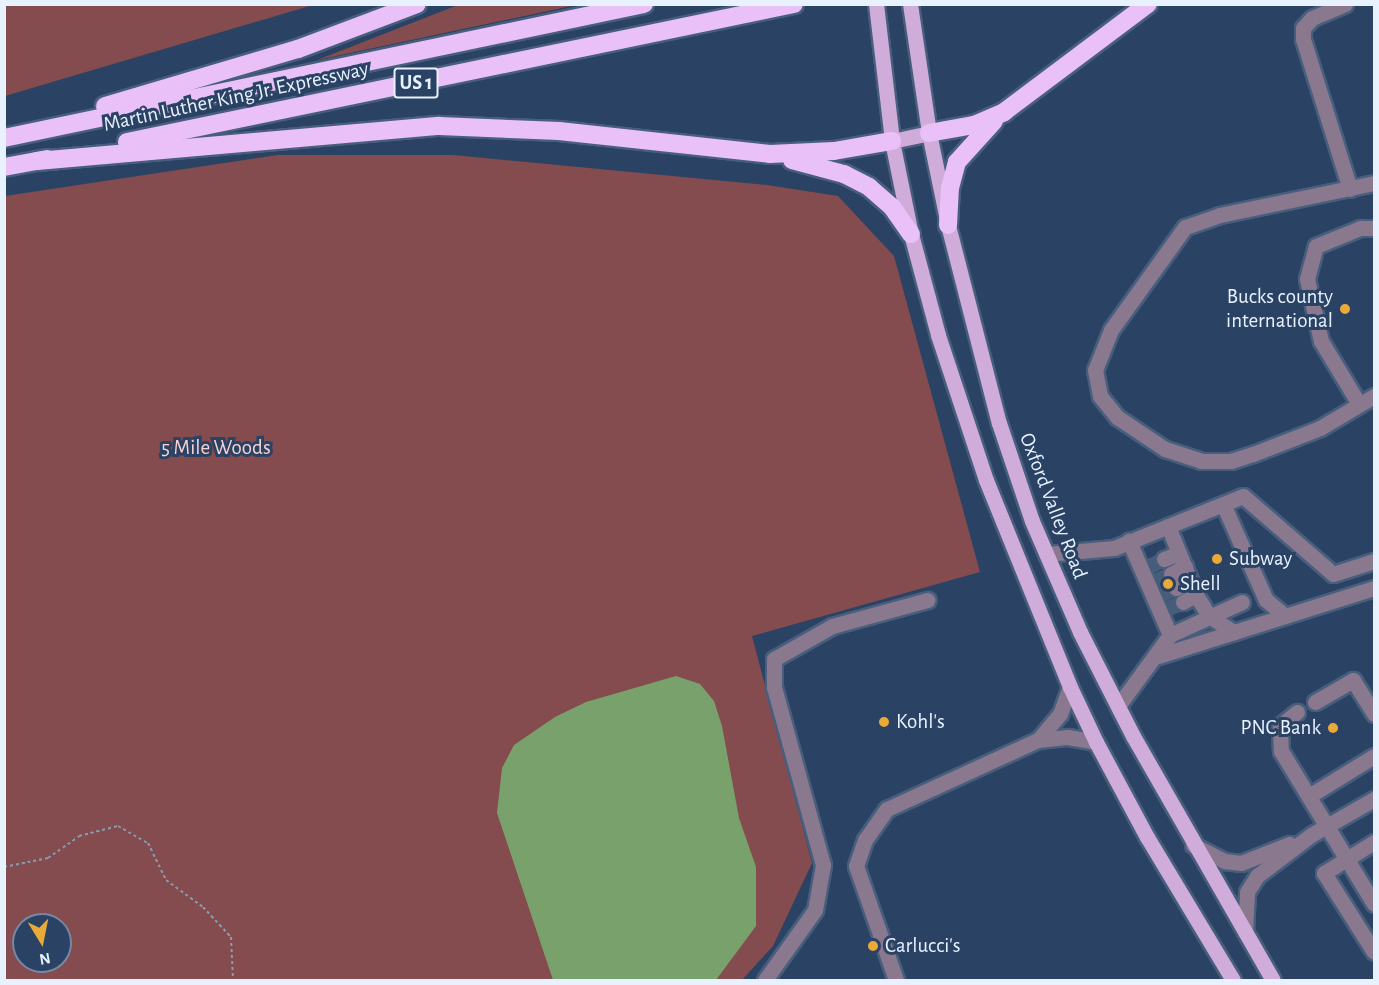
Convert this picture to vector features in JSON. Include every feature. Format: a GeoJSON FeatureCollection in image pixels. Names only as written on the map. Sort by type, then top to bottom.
{"type":"FeatureCollection","features":[{"type":"Feature","properties":{"kind":"highway"},"geometry":{"type":"LineString","coordinates":[[4,136],[257,62],[417,4]]}},
{"type":"Feature","properties":{"kind":"highway","name":"Martin Luther King Jr. Expressway"},"geometry":{"type":"LineString","coordinates":[[4,136],[644,4]]}},
{"type":"Feature","properties":{"kind":"highway","name":"Martin Luther King Jr. Expressway"},"geometry":{"type":"LineString","coordinates":[[4,168],[794,4]]}},
{"type":"Feature","properties":{"kind":"highway"},"geometry":{"type":"LineString","coordinates":[[948,225],[950,188],[957,162],[972,141],[1004,112],[1148,4]]}},
{"type":"Feature","properties":{"kind":"highway"},"geometry":{"type":"LineString","coordinates":[[929,133],[974,125],[1004,112]]}},
{"type":"Feature","properties":{"kind":"highway"},"geometry":{"type":"LineString","coordinates":[[37,161],[439,126],[568,132],[770,154],[834,151],[892,141]]}},
{"type":"Feature","properties":{"kind":"highway"},"geometry":{"type":"LineString","coordinates":[[770,154],[858,180],[892,207],[911,234]]}},
{"type":"Feature","properties":{"kind":"main road"},"geometry":{"type":"LineString","coordinates":[[876,4],[892,141],[911,234],[969,432],[1070,687],[1096,742],[1147,837],[1233,981]]}},
{"type":"Feature","properties":{"kind":"main road","name":"Oxford Valley Road"},"geometry":{"type":"LineString","coordinates":[[911,12],[929,133],[948,225],[1002,433],[1046,554],[1118,706],[1193,845],[1273,981]]}},
{"type":"Feature","properties":{"kind":"main road"},"geometry":{"type":"LineString","coordinates":[[892,141],[929,133]]}},
{"type":"Feature","properties":{"kind":"street"},"geometry":{"type":"LineString","coordinates":[[1345,4],[1312,18],[1304,28],[1303,39],[1350,189]]}},
{"type":"Feature","properties":{"kind":"street"},"geometry":{"type":"LineString","coordinates":[[1374,183],[1220,215],[1185,227],[1111,330],[1095,370],[1100,396],[1117,417],[1166,449],[1201,461],[1231,461],[1253,454],[1328,424],[1374,396]]}},
{"type":"Feature","properties":{"kind":"street"},"geometry":{"type":"LineString","coordinates":[[1359,404],[1321,341],[1307,279],[1317,246],[1360,228],[1374,228]]}},
{"type":"Feature","properties":{"kind":"street"},"geometry":{"type":"LineString","coordinates":[[1046,554],[1114,548],[1243,496],[1333,574],[1374,561]]}},
{"type":"Feature","properties":{"kind":"street"},"geometry":{"type":"LineString","coordinates":[[1223,504],[1266,600],[1285,616]]}},
{"type":"Feature","properties":{"kind":"street"},"geometry":{"type":"LineString","coordinates":[[1118,706],[1158,656],[1170,635],[1167,585],[1179,553],[1168,526]]}},
{"type":"Feature","properties":{"kind":"street"},"geometry":{"type":"LineString","coordinates":[[1129,542],[1167,585],[1233,632]]}},
{"type":"Feature","properties":{"kind":"street"},"geometry":{"type":"LineString","coordinates":[[1158,656],[1374,588]]}},
{"type":"Feature","properties":{"kind":"street"},"geometry":{"type":"LineString","coordinates":[[765,981],[815,910],[823,865],[774,687],[774,659],[832,626],[928,600]]}},
{"type":"Feature","properties":{"kind":"street"},"geometry":{"type":"LineString","coordinates":[[1170,635],[1242,602]]}},
{"type":"Feature","properties":{"kind":"street"},"geometry":{"type":"LineString","coordinates":[[1315,702],[1353,680],[1374,714]]}},
{"type":"Feature","properties":{"kind":"street"},"geometry":{"type":"LineString","coordinates":[[1038,740],[1060,714],[1070,687]]}},
{"type":"Feature","properties":{"kind":"street"},"geometry":{"type":"LineString","coordinates":[[1297,712],[1280,726],[1281,751],[1374,904]]}},
{"type":"Feature","properties":{"kind":"street"},"geometry":{"type":"LineString","coordinates":[[897,981],[856,866],[865,840],[887,809],[1038,740],[1068,737],[1096,742]]}},
{"type":"Feature","properties":{"kind":"street"},"geometry":{"type":"LineString","coordinates":[[1309,796],[1374,756]]}},
{"type":"Feature","properties":{"kind":"street"},"geometry":{"type":"LineString","coordinates":[[1193,845],[1226,861],[1241,863],[1311,835],[1374,799]]}},
{"type":"Feature","properties":{"kind":"street"},"geometry":{"type":"LineString","coordinates":[[1245,932],[1247,892],[1257,876],[1311,835]]}},
{"type":"Feature","properties":{"kind":"street"},"geometry":{"type":"LineString","coordinates":[[1374,842],[1324,873],[1374,952]]}},
{"type":"Feature","properties":{"kind":"path"},"geometry":{"type":"LineString","coordinates":[[4,867],[48,858],[79,836],[118,826],[148,843],[166,880],[203,907],[231,937],[233,981]]}},
{"type":"Feature","properties":{"kind":"green space"},"geometry":{"type":"Polygon","coordinates":[[[5,4],[313,4],[313,5],[5,96],[5,4]]]}},
{"type":"Feature","properties":{"kind":"green space"},"geometry":{"type":"Polygon","coordinates":[[[458,5],[576,5],[317,60],[458,5]]]}},
{"type":"Feature","properties":{"kind":"green space","name":"5 Mile Woods"},"geometry":{"type":"Polygon","coordinates":[[[278,155],[453,155],[767,185],[838,196],[894,256],[980,572],[752,636],[812,863],[773,946],[742,980],[5,980],[5,196],[278,155]]]}},
{"type":"Feature","properties":{"kind":"shaded area"},"geometry":{"type":"Polygon","coordinates":[[[676,676],[700,684],[714,701],[722,726],[739,818],[756,867],[756,926],[716,980],[553,980],[497,813],[502,768],[514,745],[555,717],[586,702],[676,676]]]}},
{"type":"Feature","properties":{"kind":"tunnel"},"geometry":{"type":"LineString","coordinates":[[1150,566],[1164,559]]}},
{"type":"Feature","properties":{"kind":"tunnel"},"geometry":{"type":"LineString","coordinates":[[1157,580],[1171,574]]}},
{"type":"Feature","properties":{"kind":"tunnel"},"geometry":{"type":"LineString","coordinates":[[1163,594],[1176,588]]}},
{"type":"Feature","properties":{"kind":"tunnel"},"geometry":{"type":"LineString","coordinates":[[1169,608],[1183,602]]}},
{"type":"Feature","properties":{"kind":"place","name":"Bucks county international"},"geometry":{"type":"Point","coordinates":[1345,309]}},
{"type":"Feature","properties":{"kind":"place","name":"Subway"},"geometry":{"type":"Point","coordinates":[1217,559]}},
{"type":"Feature","properties":{"kind":"place","name":"Shell"},"geometry":{"type":"Point","coordinates":[1168,584]}},
{"type":"Feature","properties":{"kind":"place","name":"Kohl's"},"geometry":{"type":"Point","coordinates":[884,722]}},
{"type":"Feature","properties":{"kind":"place","name":"PNC Bank"},"geometry":{"type":"Point","coordinates":[1333,728]}},
{"type":"Feature","properties":{"kind":"place","name":"Carlucci's"},"geometry":{"type":"Point","coordinates":[873,946]}}]}
